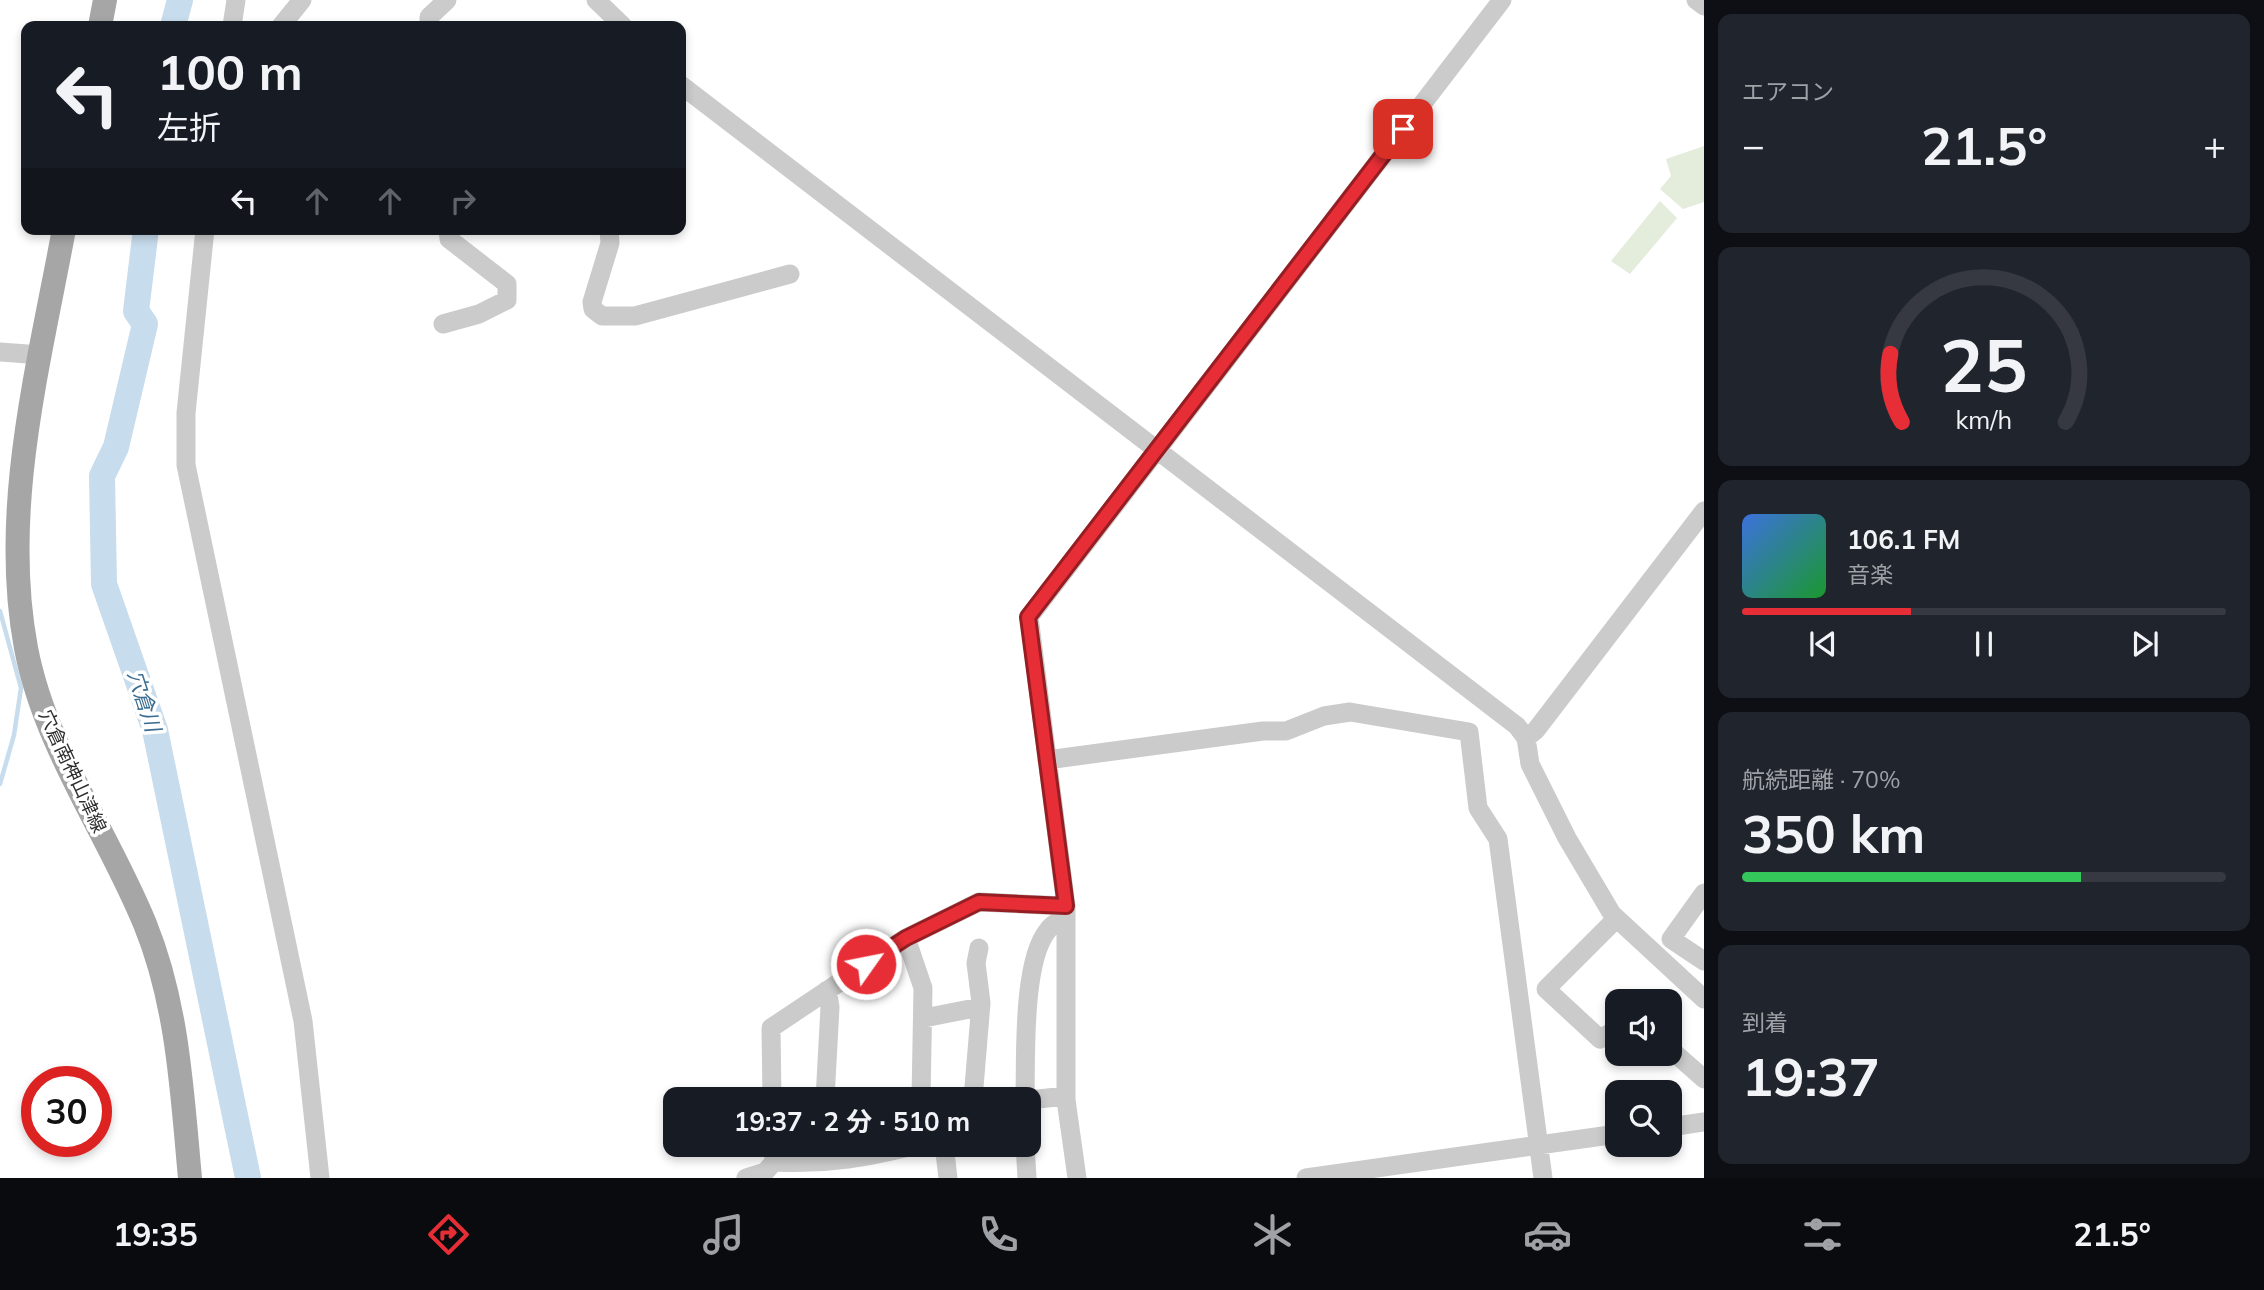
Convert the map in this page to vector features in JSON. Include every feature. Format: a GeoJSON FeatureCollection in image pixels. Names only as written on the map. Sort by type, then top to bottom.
{"type":"FeatureCollection","features":[{"type":"Feature","properties":{"kind":"main road"},"geometry":{"type":"LineString","coordinates":[[101,21],[105,0]]}},
{"type":"Feature","properties":{"kind":"main road","name":"穴倉南神山津線"},"geometry":{"type":"LineString","coordinates":[[63,235],[22,470],[17,521],[17,566],[26,648],[49,726],[127,884],[155,951],[177,1045],[190,1178]]}},
{"type":"Feature","properties":{"kind":"street"},"geometry":{"type":"LineString","coordinates":[[233,21],[236,0]]}},
{"type":"Feature","properties":{"kind":"street"},"geometry":{"type":"LineString","coordinates":[[285,21],[302,0]]}},
{"type":"Feature","properties":{"kind":"street"},"geometry":{"type":"LineString","coordinates":[[429,21],[429,17],[447,0]]}},
{"type":"Feature","properties":{"kind":"street"},"geometry":{"type":"LineString","coordinates":[[596,0],[618,21]]}},
{"type":"Feature","properties":{"kind":"street"},"geometry":{"type":"LineString","coordinates":[[1077,1178],[1066,1096],[1066,912],[1028,617],[1502,0]]}},
{"type":"Feature","properties":{"kind":"street"},"geometry":{"type":"LineString","coordinates":[[1696,0],[1704,6]]}},
{"type":"Feature","properties":{"kind":"street"},"geometry":{"type":"LineString","coordinates":[[686,89],[1506,716],[1526,738],[1530,764],[1567,838],[1616,919],[1704,999]]}},
{"type":"Feature","properties":{"kind":"street"},"geometry":{"type":"LineString","coordinates":[[204,235],[186,413],[186,465],[303,1021],[320,1178]]}},
{"type":"Feature","properties":{"kind":"street"},"geometry":{"type":"LineString","coordinates":[[443,324],[507,300],[509,289],[507,284],[449,239],[449,235]]}},
{"type":"Feature","properties":{"kind":"street"},"geometry":{"type":"LineString","coordinates":[[609,235],[610,243],[593,302],[593,309],[602,317],[635,316],[790,274]]}},
{"type":"Feature","properties":{"kind":"street"},"geometry":{"type":"LineString","coordinates":[[0,352],[41,355]]}},
{"type":"Feature","properties":{"kind":"street"},"geometry":{"type":"LineString","coordinates":[[1526,738],[1536,730],[1704,511]]}},
{"type":"Feature","properties":{"kind":"street"},"geometry":{"type":"LineString","coordinates":[[1047,760],[1263,731],[1286,731],[1324,716],[1350,712],[1469,732],[1478,808],[1498,839],[1543,1178]]}},
{"type":"Feature","properties":{"kind":"street"},"geometry":{"type":"LineString","coordinates":[[1704,893],[1671,939],[1704,961]]}},
{"type":"Feature","properties":{"kind":"street"},"geometry":{"type":"LineString","coordinates":[[772,1087],[771,1028],[906,938],[979,902],[1066,912]]}},
{"type":"Feature","properties":{"kind":"street"},"geometry":{"type":"LineString","coordinates":[[1027,1087],[1027,1001],[1031,977],[1046,931],[1066,912]]}},
{"type":"Feature","properties":{"kind":"street"},"geometry":{"type":"LineString","coordinates":[[1520,999],[1546,989],[1616,919]]}},
{"type":"Feature","properties":{"kind":"street"},"geometry":{"type":"LineString","coordinates":[[906,938],[922,978],[924,1018],[921,1087]]}},
{"type":"Feature","properties":{"kind":"street"},"geometry":{"type":"LineString","coordinates":[[974,1087],[980,1007],[976,963],[979,948]]}},
{"type":"Feature","properties":{"kind":"street"},"geometry":{"type":"LineString","coordinates":[[1546,989],[1600,1039],[1605,1036]]}},
{"type":"Feature","properties":{"kind":"street"},"geometry":{"type":"LineString","coordinates":[[826,1087],[830,1007],[827,990]]}},
{"type":"Feature","properties":{"kind":"street"},"geometry":{"type":"LineString","coordinates":[[924,1018],[980,1007]]}},
{"type":"Feature","properties":{"kind":"street"},"geometry":{"type":"LineString","coordinates":[[1682,1060],[1704,1079]]}},
{"type":"Feature","properties":{"kind":"street"},"geometry":{"type":"LineString","coordinates":[[1041,1099],[1066,1096]]}},
{"type":"Feature","properties":{"kind":"street"},"geometry":{"type":"LineString","coordinates":[[1682,1125],[1704,1122]]}},
{"type":"Feature","properties":{"kind":"street"},"geometry":{"type":"LineString","coordinates":[[1306,1178],[1605,1136]]}},
{"type":"Feature","properties":{"kind":"street"},"geometry":{"type":"LineString","coordinates":[[746,1178],[765,1172],[772,1157]]}},
{"type":"Feature","properties":{"kind":"street"},"geometry":{"type":"LineString","coordinates":[[781,1157],[815,1169],[869,1157]]}},
{"type":"Feature","properties":{"kind":"street"},"geometry":{"type":"LineString","coordinates":[[946,1157],[948,1178]]}},
{"type":"Feature","properties":{"kind":"street"},"geometry":{"type":"LineString","coordinates":[[1025,1157],[1027,1178]]}},
{"type":"Feature","properties":{"kind":"green space"},"geometry":{"type":"Polygon","coordinates":[[[1704,146],[1704,202],[1683,209],[1660,189],[1671,176],[1666,159],[1704,146]]]}},
{"type":"Feature","properties":{"kind":"green space"},"geometry":{"type":"Polygon","coordinates":[[[1660,201],[1677,218],[1630,274],[1611,261],[1660,201]]]}},
{"type":"Feature","properties":{"kind":"waterway","name":"穴倉川"},"geometry":{"type":"LineString","coordinates":[[174,21],[180,0]]}},
{"type":"Feature","properties":{"kind":"waterway","name":"穴倉川"},"geometry":{"type":"LineString","coordinates":[[145,235],[136,311],[145,324],[116,447],[102,476],[104,584],[155,730],[248,1178]]}},
{"type":"Feature","properties":{"kind":"waterway"},"geometry":{"type":"LineString","coordinates":[[0,611],[21,688],[14,735],[0,784]]}},
{"type":"Feature","properties":{"kind":"route"},"geometry":{"type":"LineString","coordinates":[[866,964],[906,938],[979,902],[1066,906],[1028,617],[1403,129]]}}]}
